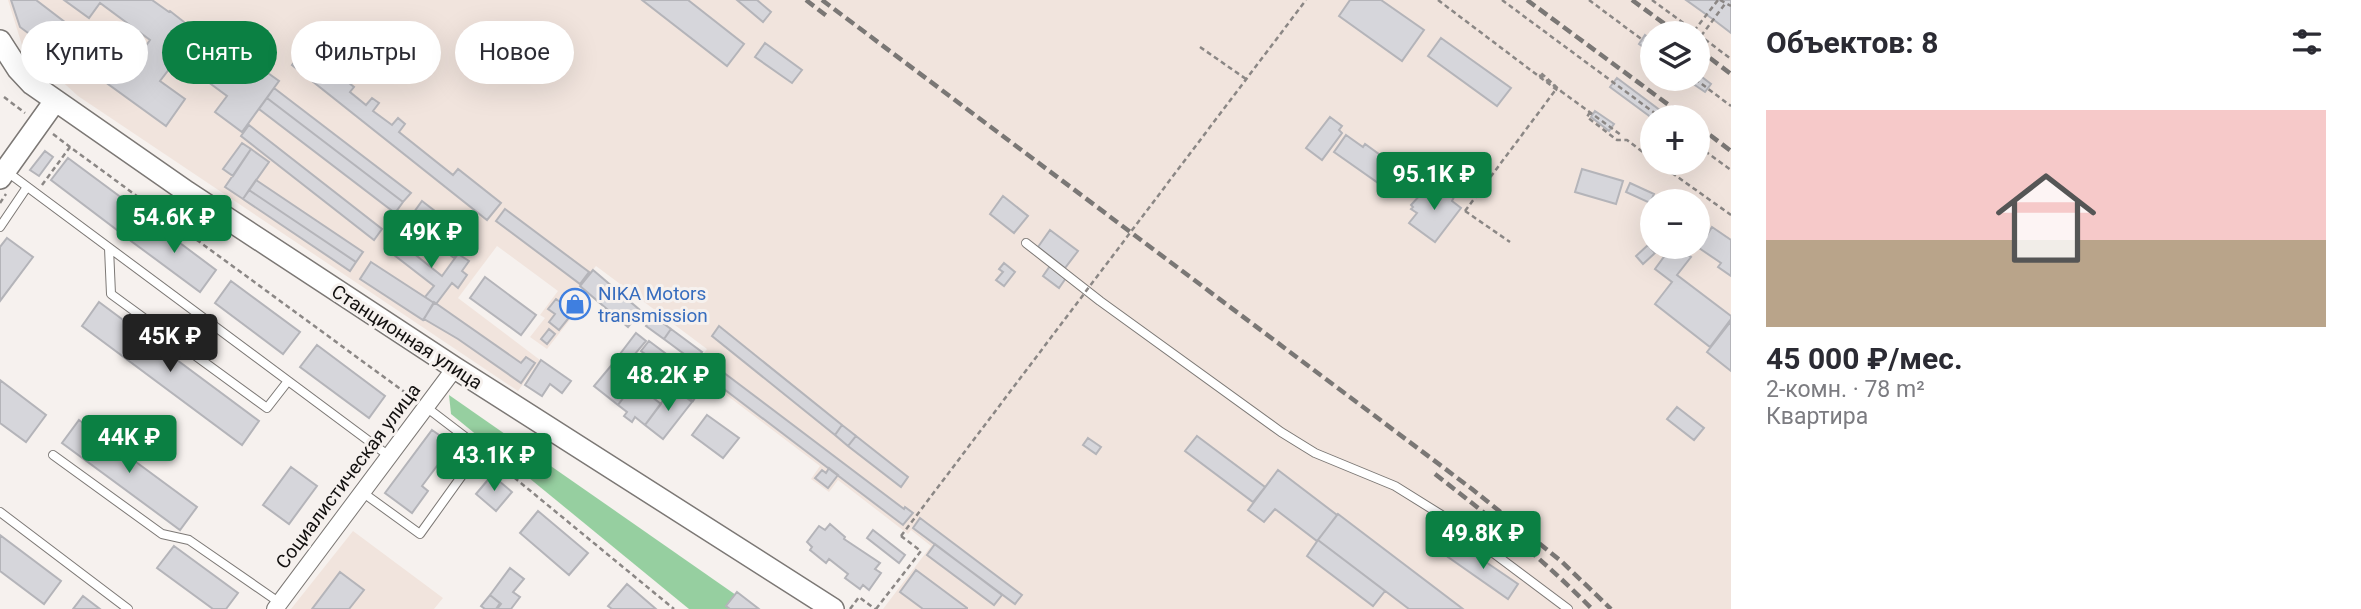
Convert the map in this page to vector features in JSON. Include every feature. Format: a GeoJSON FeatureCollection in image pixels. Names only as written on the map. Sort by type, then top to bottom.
{"type":"FeatureCollection","features":[{"type":"Feature","properties":{"kind":"main road","name":"Станционная улица"},"geometry":{"type":"LineString","coordinates":[[0,41],[18,69],[32,84],[187,192],[455,368],[833,609]]}},
{"type":"Feature","properties":{"kind":"main road"},"geometry":{"type":"LineString","coordinates":[[3,174],[55,101]]}},
{"type":"Feature","properties":{"kind":"street","name":"Социалистическая улица"},"geometry":{"type":"LineString","coordinates":[[277,606],[455,368]]}},
{"type":"Feature","properties":{"kind":"lane"},"geometry":{"type":"LineString","coordinates":[[3,174],[36,193],[389,456]]}},
{"type":"Feature","properties":{"kind":"lane"},"geometry":{"type":"LineString","coordinates":[[0,227],[27,187]]}},
{"type":"Feature","properties":{"kind":"lane"},"geometry":{"type":"LineString","coordinates":[[1026,243],[1100,301],[1281,432],[1315,453],[1395,486],[1448,519],[1568,609]]}},
{"type":"Feature","properties":{"kind":"lane"},"geometry":{"type":"LineString","coordinates":[[109,248],[111,294],[267,408],[288,381]]}},
{"type":"Feature","properties":{"kind":"lane"},"geometry":{"type":"LineString","coordinates":[[362,492],[420,534],[481,449],[426,407]]}},
{"type":"Feature","properties":{"kind":"lane"},"geometry":{"type":"LineString","coordinates":[[53,455],[162,534],[189,540],[277,606]]}},
{"type":"Feature","properties":{"kind":"lane"},"geometry":{"type":"LineString","coordinates":[[0,512],[128,609]]}},
{"type":"Feature","properties":{"kind":"path"},"geometry":{"type":"LineString","coordinates":[[850,609],[859,597],[876,609],[921,551],[901,536],[1306,0]]}},
{"type":"Feature","properties":{"kind":"path"},"geometry":{"type":"LineString","coordinates":[[1438,0],[1562,92]]}},
{"type":"Feature","properties":{"kind":"path"},"geometry":{"type":"LineString","coordinates":[[1502,0],[1644,105]]}},
{"type":"Feature","properties":{"kind":"path"},"geometry":{"type":"LineString","coordinates":[[1589,0],[1640,38]]}},
{"type":"Feature","properties":{"kind":"path"},"geometry":{"type":"LineString","coordinates":[[1652,0],[1680,21]]}},
{"type":"Feature","properties":{"kind":"path"},"geometry":{"type":"LineString","coordinates":[[1705,17],[1712,22],[1721,2]]}},
{"type":"Feature","properties":{"kind":"path"},"geometry":{"type":"LineString","coordinates":[[1703,21],[1721,2]]}},
{"type":"Feature","properties":{"kind":"path"},"geometry":{"type":"LineString","coordinates":[[1721,2],[1731,6]]}},
{"type":"Feature","properties":{"kind":"path"},"geometry":{"type":"LineString","coordinates":[[1710,44],[1731,59]]}},
{"type":"Feature","properties":{"kind":"path"},"geometry":{"type":"LineString","coordinates":[[1200,47],[1246,79]]}},
{"type":"Feature","properties":{"kind":"path"},"geometry":{"type":"LineString","coordinates":[[1510,242],[1465,211],[1557,88],[1539,75],[1541,73],[1562,92],[1621,135]]}},
{"type":"Feature","properties":{"kind":"path"},"geometry":{"type":"LineString","coordinates":[[1710,90],[1731,106]]}},
{"type":"Feature","properties":{"kind":"path"},"geometry":{"type":"LineString","coordinates":[[1590,112],[1587,117],[1617,139],[1627,140],[1640,150]]}},
{"type":"Feature","properties":{"kind":"path"},"geometry":{"type":"LineString","coordinates":[[36,193],[70,147],[426,407]]}},
{"type":"Feature","properties":{"kind":"path"},"geometry":{"type":"LineString","coordinates":[[1710,155],[1731,170]]}},
{"type":"Feature","properties":{"kind":"path"},"geometry":{"type":"LineString","coordinates":[[1675,175],[1731,215]]}},
{"type":"Feature","properties":{"kind":"path"},"geometry":{"type":"LineString","coordinates":[[481,449],[674,609]]}},
{"type":"Feature","properties":{"kind":"shaded area"},"geometry":{"type":"Polygon","coordinates":[[[8,0],[1731,0],[1731,609],[883,609],[931,546],[911,530],[908,534],[838,480],[829,492],[811,479],[820,466],[692,369],[707,349],[596,266],[577,289],[587,298],[547,349],[530,337],[545,318],[540,315],[558,291],[497,246],[458,298],[540,360],[518,391],[78,96],[65,84],[148,84],[148,21],[21,21],[21,42],[8,0]]]}},
{"type":"Feature","properties":{"kind":"shaded area"},"geometry":{"type":"Polygon","coordinates":[[[353,531],[443,598],[434,609],[291,609],[353,531]]]}},
{"type":"Feature","properties":{"kind":"green space"},"geometry":{"type":"Polygon","coordinates":[[[449,395],[756,609],[689,609],[451,414],[449,395]]]}},
{"type":"Feature","properties":{"kind":"building"},"geometry":{"type":"Polygon","coordinates":[[[11,0],[36,0],[63,21],[21,21],[20,27],[11,0]]]}},
{"type":"Feature","properties":{"kind":"building"},"geometry":{"type":"Polygon","coordinates":[[[64,0],[152,0],[183,21],[162,21],[160,81],[185,99],[166,126],[108,84],[148,84],[148,21],[124,21],[100,3],[89,18],[64,0]]]}},
{"type":"Feature","properties":{"kind":"building"},"geometry":{"type":"Polygon","coordinates":[[[642,0],[688,0],[744,44],[727,66],[642,0]]]}},
{"type":"Feature","properties":{"kind":"building"},"geometry":{"type":"Polygon","coordinates":[[[737,0],[757,0],[771,12],[763,22],[737,0]]]}},
{"type":"Feature","properties":{"kind":"building"},"geometry":{"type":"Polygon","coordinates":[[[1350,0],[1381,0],[1424,30],[1402,61],[1339,16],[1350,0]]]}},
{"type":"Feature","properties":{"kind":"building"},"geometry":{"type":"Polygon","coordinates":[[[1686,0],[1731,0],[1731,33],[1714,20],[1686,0]]]}},
{"type":"Feature","properties":{"kind":"building"},"geometry":{"type":"Polygon","coordinates":[[[1441,38],[1511,88],[1497,106],[1428,56],[1441,38]]]}},
{"type":"Feature","properties":{"kind":"building"},"geometry":{"type":"Polygon","coordinates":[[[765,43],[802,70],[792,83],[755,57],[765,43]]]}},
{"type":"Feature","properties":{"kind":"building"},"geometry":{"type":"Polygon","coordinates":[[[1617,78],[1653,105],[1640,105],[1640,109],[1610,87],[1617,78]]]}},
{"type":"Feature","properties":{"kind":"building"},"geometry":{"type":"Polygon","coordinates":[[[211,84],[277,84],[242,132],[215,112],[227,96],[211,84]]]}},
{"type":"Feature","properties":{"kind":"building"},"geometry":{"type":"Polygon","coordinates":[[[316,84],[350,84],[354,87],[350,92],[366,105],[372,98],[379,103],[373,111],[392,125],[398,118],[405,124],[399,132],[453,175],[458,169],[501,203],[487,220],[316,84]]]}},
{"type":"Feature","properties":{"kind":"building"},"geometry":{"type":"Polygon","coordinates":[[[274,88],[411,193],[403,202],[267,98],[274,88]]]}},
{"type":"Feature","properties":{"kind":"building"},"geometry":{"type":"Polygon","coordinates":[[[267,98],[403,202],[395,213],[259,109],[267,98]]]}},
{"type":"Feature","properties":{"kind":"building"},"geometry":{"type":"Polygon","coordinates":[[[1595,111],[1614,124],[1609,131],[1591,117],[1595,111]]]}},
{"type":"Feature","properties":{"kind":"building"},"geometry":{"type":"Polygon","coordinates":[[[1330,117],[1342,126],[1339,130],[1342,133],[1322,160],[1306,148],[1330,117]]]}},
{"type":"Feature","properties":{"kind":"building"},"geometry":{"type":"Polygon","coordinates":[[[249,125],[382,229],[374,240],[241,136],[249,125]]]}},
{"type":"Feature","properties":{"kind":"building"},"geometry":{"type":"Polygon","coordinates":[[[1346,135],[1363,147],[1365,144],[1405,173],[1391,192],[1334,152],[1346,135]]]}},
{"type":"Feature","properties":{"kind":"building"},"geometry":{"type":"Polygon","coordinates":[[[242,143],[251,149],[233,176],[223,169],[242,143]]]}},
{"type":"Feature","properties":{"kind":"building"},"geometry":{"type":"Polygon","coordinates":[[[251,149],[269,162],[243,199],[225,187],[251,149]]]}},
{"type":"Feature","properties":{"kind":"building"},"geometry":{"type":"Polygon","coordinates":[[[45,151],[53,157],[39,176],[30,170],[45,151]]]}},
{"type":"Feature","properties":{"kind":"building"},"geometry":{"type":"Polygon","coordinates":[[[68,158],[138,210],[121,233],[51,180],[68,158]]]}},
{"type":"Feature","properties":{"kind":"building"},"geometry":{"type":"Polygon","coordinates":[[[1582,169],[1623,181],[1616,204],[1575,192],[1582,169]]]}},
{"type":"Feature","properties":{"kind":"building"},"geometry":{"type":"Polygon","coordinates":[[[256,180],[363,252],[356,262],[249,190],[256,180]]]}},
{"type":"Feature","properties":{"kind":"building"},"geometry":{"type":"Polygon","coordinates":[[[1630,183],[1643,189],[1640,189],[1640,198],[1626,192],[1630,183]]]}},
{"type":"Feature","properties":{"kind":"building"},"geometry":{"type":"Polygon","coordinates":[[[1430,184],[1445,195],[1447,192],[1454,197],[1452,201],[1461,208],[1435,242],[1409,223],[1417,213],[1411,209],[1411,205],[1430,184]]]}},
{"type":"Feature","properties":{"kind":"building"},"geometry":{"type":"Polygon","coordinates":[[[249,190],[356,262],[350,271],[243,199],[249,190]]]}},
{"type":"Feature","properties":{"kind":"building"},"geometry":{"type":"Polygon","coordinates":[[[1003,196],[1028,216],[1014,233],[990,214],[1003,196]]]}},
{"type":"Feature","properties":{"kind":"building"},"geometry":{"type":"Polygon","coordinates":[[[422,201],[470,238],[462,249],[414,212],[422,201]]]}},
{"type":"Feature","properties":{"kind":"building"},"geometry":{"type":"Polygon","coordinates":[[[505,209],[589,272],[580,284],[496,221],[505,209]]]}},
{"type":"Feature","properties":{"kind":"building"},"geometry":{"type":"Polygon","coordinates":[[[414,212],[462,249],[454,258],[406,222],[414,212]]]}},
{"type":"Feature","properties":{"kind":"building"},"geometry":{"type":"Polygon","coordinates":[[[148,219],[216,270],[200,292],[131,241],[148,219]]]}},
{"type":"Feature","properties":{"kind":"building"},"geometry":{"type":"Polygon","coordinates":[[[1712,227],[1731,240],[1731,276],[1718,267],[1721,263],[1710,256],[1712,227]]]}},
{"type":"Feature","properties":{"kind":"building"},"geometry":{"type":"Polygon","coordinates":[[[1050,230],[1078,251],[1065,268],[1038,247],[1050,230]]]}},
{"type":"Feature","properties":{"kind":"building"},"geometry":{"type":"Polygon","coordinates":[[[393,237],[442,276],[458,254],[469,261],[462,271],[467,275],[458,288],[452,283],[436,304],[434,303],[425,297],[434,286],[385,248],[393,237]]]}},
{"type":"Feature","properties":{"kind":"building"},"geometry":{"type":"Polygon","coordinates":[[[7,238],[33,257],[0,301],[0,247],[7,238]]]}},
{"type":"Feature","properties":{"kind":"building"},"geometry":{"type":"Polygon","coordinates":[[[1640,252],[1640,259],[1648,259],[1643,264],[1636,256],[1640,252]]]}},
{"type":"Feature","properties":{"kind":"building"},"geometry":{"type":"Polygon","coordinates":[[[1662,259],[1689,259],[1677,275],[1731,316],[1710,347],[1655,304],[1672,282],[1655,269],[1662,259]]]}},
{"type":"Feature","properties":{"kind":"building"},"geometry":{"type":"Polygon","coordinates":[[[371,262],[434,303],[423,320],[360,279],[371,262]]]}},
{"type":"Feature","properties":{"kind":"building"},"geometry":{"type":"Polygon","coordinates":[[[1004,263],[1015,272],[1004,286],[996,280],[1003,272],[999,269],[1004,263]]]}},
{"type":"Feature","properties":{"kind":"building"},"geometry":{"type":"Polygon","coordinates":[[[1050,266],[1066,278],[1059,288],[1043,276],[1050,266]]]}},
{"type":"Feature","properties":{"kind":"building"},"geometry":{"type":"Polygon","coordinates":[[[593,270],[641,311],[628,327],[580,286],[593,270]]]}},
{"type":"Feature","properties":{"kind":"building"},"geometry":{"type":"Polygon","coordinates":[[[485,277],[536,315],[521,335],[470,298],[485,277]]]}},
{"type":"Feature","properties":{"kind":"building"},"geometry":{"type":"Polygon","coordinates":[[[231,281],[300,332],[283,354],[215,303],[231,281]]]}},
{"type":"Feature","properties":{"kind":"building"},"geometry":{"type":"Polygon","coordinates":[[[569,296],[580,304],[559,330],[549,322],[555,314],[548,309],[556,299],[563,304],[569,296]]]}},
{"type":"Feature","properties":{"kind":"building"},"geometry":{"type":"Polygon","coordinates":[[[99,302],[259,421],[242,445],[82,326],[99,302]]]}},
{"type":"Feature","properties":{"kind":"building"},"geometry":{"type":"Polygon","coordinates":[[[434,302],[521,363],[526,357],[535,363],[521,383],[424,319],[434,302]]]}},
{"type":"Feature","properties":{"kind":"building"},"geometry":{"type":"Polygon","coordinates":[[[653,316],[671,329],[664,339],[646,326],[653,316]]]}},
{"type":"Feature","properties":{"kind":"building"},"geometry":{"type":"Polygon","coordinates":[[[1731,321],[1731,371],[1707,352],[1731,321]]]}},
{"type":"Feature","properties":{"kind":"building"},"geometry":{"type":"Polygon","coordinates":[[[719,326],[842,425],[835,435],[712,336],[719,326]]]}},
{"type":"Feature","properties":{"kind":"building"},"geometry":{"type":"Polygon","coordinates":[[[549,329],[555,334],[547,344],[541,339],[549,329]]]}},
{"type":"Feature","properties":{"kind":"building"},"geometry":{"type":"Polygon","coordinates":[[[671,329],[702,352],[695,362],[664,339],[671,329]]]}},
{"type":"Feature","properties":{"kind":"building"},"geometry":{"type":"Polygon","coordinates":[[[636,333],[646,341],[629,361],[620,354],[636,333]]]}},
{"type":"Feature","properties":{"kind":"building"},"geometry":{"type":"Polygon","coordinates":[[[649,341],[681,365],[674,375],[641,351],[649,341]]]}},
{"type":"Feature","properties":{"kind":"building"},"geometry":{"type":"Polygon","coordinates":[[[317,345],[385,396],[369,418],[300,367],[317,345]]]}},
{"type":"Feature","properties":{"kind":"building"},"geometry":{"type":"Polygon","coordinates":[[[541,360],[571,381],[562,393],[550,384],[542,396],[525,385],[541,360]]]}},
{"type":"Feature","properties":{"kind":"building"},"geometry":{"type":"Polygon","coordinates":[[[707,360],[904,509],[905,507],[913,513],[903,525],[699,370],[707,360]]]}},
{"type":"Feature","properties":{"kind":"building"},"geometry":{"type":"Polygon","coordinates":[[[615,361],[627,371],[621,383],[625,386],[622,390],[626,394],[618,405],[594,386],[615,361]]]}},
{"type":"Feature","properties":{"kind":"building"},"geometry":{"type":"Polygon","coordinates":[[[686,369],[705,382],[693,401],[673,387],[686,369]]]}},
{"type":"Feature","properties":{"kind":"building"},"geometry":{"type":"Polygon","coordinates":[[[0,380],[46,415],[26,442],[0,423],[0,380]]]}},
{"type":"Feature","properties":{"kind":"building"},"geometry":{"type":"Polygon","coordinates":[[[634,383],[661,404],[645,425],[635,417],[632,422],[624,416],[627,412],[618,405],[634,383]]]}},
{"type":"Feature","properties":{"kind":"building"},"geometry":{"type":"Polygon","coordinates":[[[673,387],[692,402],[663,439],[645,425],[673,387]]]}},
{"type":"Feature","properties":{"kind":"building"},"geometry":{"type":"Polygon","coordinates":[[[1677,407],[1704,428],[1694,440],[1667,419],[1677,407]]]}},
{"type":"Feature","properties":{"kind":"building"},"geometry":{"type":"Polygon","coordinates":[[[707,415],[739,438],[723,458],[692,435],[707,415]]]}},
{"type":"Feature","properties":{"kind":"building"},"geometry":{"type":"Polygon","coordinates":[[[79,420],[197,507],[180,530],[62,443],[79,420]]]}},
{"type":"Feature","properties":{"kind":"building"},"geometry":{"type":"Polygon","coordinates":[[[842,425],[856,436],[848,446],[835,435],[842,425]]]}},
{"type":"Feature","properties":{"kind":"building"},"geometry":{"type":"Polygon","coordinates":[[[432,430],[459,449],[443,471],[437,466],[422,486],[428,491],[412,513],[385,493],[432,430]]]}},
{"type":"Feature","properties":{"kind":"building"},"geometry":{"type":"Polygon","coordinates":[[[856,436],[908,477],[901,487],[848,446],[856,436]]]}},
{"type":"Feature","properties":{"kind":"building"},"geometry":{"type":"Polygon","coordinates":[[[1197,436],[1265,487],[1253,502],[1185,451],[1197,436]]]}},
{"type":"Feature","properties":{"kind":"building"},"geometry":{"type":"Polygon","coordinates":[[[1088,438],[1101,447],[1096,454],[1083,445],[1088,438]]]}},
{"type":"Feature","properties":{"kind":"building"},"geometry":{"type":"Polygon","coordinates":[[[291,467],[317,486],[289,524],[263,505],[291,467]]]}},
{"type":"Feature","properties":{"kind":"building"},"geometry":{"type":"Polygon","coordinates":[[[829,468],[838,475],[828,488],[815,478],[822,470],[826,473],[829,468]]]}},
{"type":"Feature","properties":{"kind":"building"},"geometry":{"type":"Polygon","coordinates":[[[1278,470],[1337,515],[1317,541],[1275,509],[1264,522],[1248,510],[1278,470]]]}},
{"type":"Feature","properties":{"kind":"building"},"geometry":{"type":"Polygon","coordinates":[[[492,475],[512,492],[496,511],[476,494],[492,475]]]}},
{"type":"Feature","properties":{"kind":"building"},"geometry":{"type":"Polygon","coordinates":[[[538,511],[588,553],[569,575],[520,533],[538,511]]]}},
{"type":"Feature","properties":{"kind":"building"},"geometry":{"type":"Polygon","coordinates":[[[1338,514],[1463,609],[1409,609],[1318,540],[1338,514]]]}},
{"type":"Feature","properties":{"kind":"building"},"geometry":{"type":"Polygon","coordinates":[[[920,518],[1022,595],[1015,604],[913,528],[920,518]]]}},
{"type":"Feature","properties":{"kind":"building"},"geometry":{"type":"Polygon","coordinates":[[[830,524],[844,539],[880,563],[875,569],[881,573],[869,590],[863,585],[860,589],[845,578],[848,574],[829,559],[826,563],[810,550],[812,547],[807,542],[819,526],[825,530],[830,524]]]}},
{"type":"Feature","properties":{"kind":"building"},"geometry":{"type":"Polygon","coordinates":[[[873,530],[905,555],[899,563],[867,538],[873,530]]]}},
{"type":"Feature","properties":{"kind":"building"},"geometry":{"type":"Polygon","coordinates":[[[0,535],[61,581],[44,604],[0,571],[0,535]]]}},
{"type":"Feature","properties":{"kind":"building"},"geometry":{"type":"Polygon","coordinates":[[[1318,540],[1385,591],[1373,606],[1307,556],[1318,540]]]}},
{"type":"Feature","properties":{"kind":"building"},"geometry":{"type":"Polygon","coordinates":[[[1458,543],[1518,584],[1508,599],[1448,557],[1458,543]]]}},
{"type":"Feature","properties":{"kind":"building"},"geometry":{"type":"Polygon","coordinates":[[[935,544],[1002,595],[994,605],[927,555],[935,544]]]}},
{"type":"Feature","properties":{"kind":"building"},"geometry":{"type":"Polygon","coordinates":[[[174,546],[238,593],[226,609],[213,609],[157,568],[174,546]]]}},
{"type":"Feature","properties":{"kind":"building"},"geometry":{"type":"Polygon","coordinates":[[[510,568],[524,579],[513,592],[520,597],[511,609],[497,609],[501,604],[490,595],[510,568]]]}},
{"type":"Feature","properties":{"kind":"building"},"geometry":{"type":"Polygon","coordinates":[[[916,570],[967,609],[923,609],[900,592],[916,570]]]}},
{"type":"Feature","properties":{"kind":"building"},"geometry":{"type":"Polygon","coordinates":[[[340,572],[364,590],[349,609],[312,609],[340,572]]]}},
{"type":"Feature","properties":{"kind":"building"},"geometry":{"type":"Polygon","coordinates":[[[627,584],[656,609],[612,609],[608,606],[627,584]]]}},
{"type":"Feature","properties":{"kind":"building"},"geometry":{"type":"Polygon","coordinates":[[[737,592],[759,609],[730,609],[726,606],[737,592]]]}},
{"type":"Feature","properties":{"kind":"building"},"geometry":{"type":"Polygon","coordinates":[[[490,595],[500,603],[496,609],[485,609],[481,606],[490,595]]]}},
{"type":"Feature","properties":{"kind":"building"},"geometry":{"type":"Polygon","coordinates":[[[83,596],[100,609],[73,609],[83,596]]]}},
{"type":"Feature","properties":{"kind":"railway"},"geometry":{"type":"LineString","coordinates":[[806,0],[828,17]]}},
{"type":"Feature","properties":{"kind":"railway"},"geometry":{"type":"LineString","coordinates":[[822,0],[1472,489],[1561,561],[1611,609]]}},
{"type":"Feature","properties":{"kind":"railway"},"geometry":{"type":"LineString","coordinates":[[1527,0],[1669,105]]}},
{"type":"Feature","properties":{"kind":"railway"},"geometry":{"type":"LineString","coordinates":[[1632,0],[1661,21]]}},
{"type":"Feature","properties":{"kind":"railway"},"geometry":{"type":"LineString","coordinates":[[1710,58],[1731,74]]}},
{"type":"Feature","properties":{"kind":"railway"},"geometry":{"type":"LineString","coordinates":[[1710,135],[1731,151]]}},
{"type":"Feature","properties":{"kind":"railway"},"geometry":{"type":"LineString","coordinates":[[1435,474],[1496,522],[1592,609]]}},
{"type":"Feature","properties":{"kind":"place","name":"NIKA Motors transmission"},"geometry":{"type":"Point","coordinates":[575,304]}}]}
